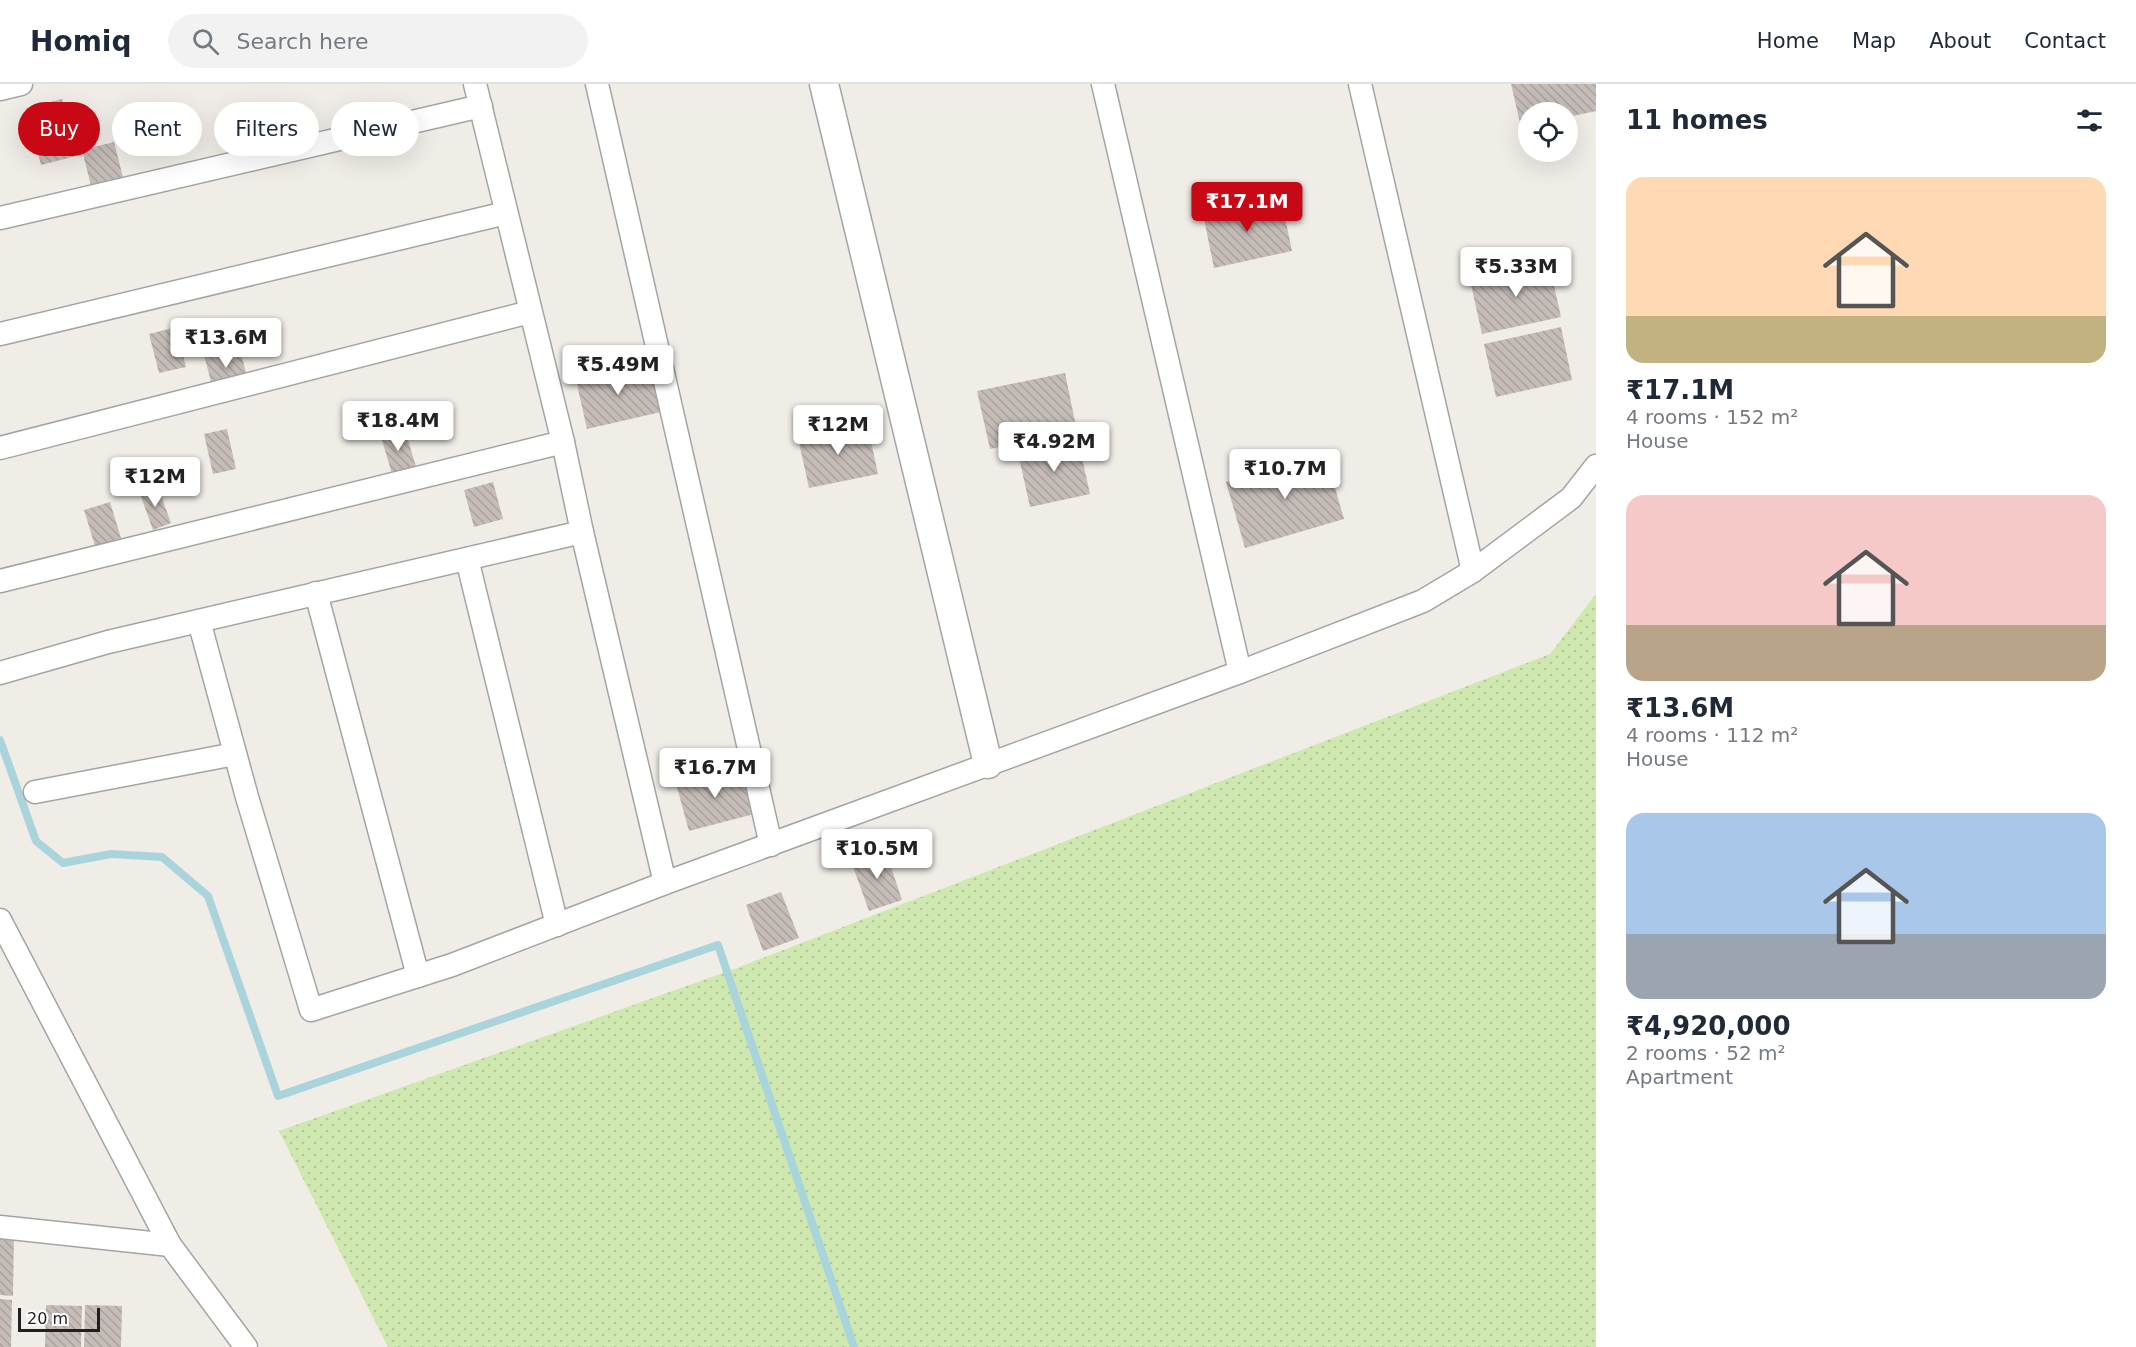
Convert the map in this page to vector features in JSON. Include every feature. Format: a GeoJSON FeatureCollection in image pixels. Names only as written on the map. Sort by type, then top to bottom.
{"type":"FeatureCollection","features":[{"type":"Feature","properties":{"kind":"street"},"geometry":{"type":"LineString","coordinates":[[475,84],[562,442],[665,883]]}},
{"type":"Feature","properties":{"kind":"street"},"geometry":{"type":"LineString","coordinates":[[597,84],[771,845]]}},
{"type":"Feature","properties":{"kind":"street"},"geometry":{"type":"LineString","coordinates":[[824,84],[988,764]]}},
{"type":"Feature","properties":{"kind":"street"},"geometry":{"type":"LineString","coordinates":[[1103,84],[1240,672]]}},
{"type":"Feature","properties":{"kind":"street"},"geometry":{"type":"LineString","coordinates":[[1360,84],[1473,571]]}},
{"type":"Feature","properties":{"kind":"street"},"geometry":{"type":"LineString","coordinates":[[0,218],[481,106]]}},
{"type":"Feature","properties":{"kind":"street"},"geometry":{"type":"LineString","coordinates":[[0,334],[506,213]]}},
{"type":"Feature","properties":{"kind":"street"},"geometry":{"type":"LineString","coordinates":[[0,448],[530,312]]}},
{"type":"Feature","properties":{"kind":"street"},"geometry":{"type":"LineString","coordinates":[[0,581],[562,442]]}},
{"type":"Feature","properties":{"kind":"street"},"geometry":{"type":"LineString","coordinates":[[199,621],[235,754],[311,1010],[418,976],[1240,672],[1423,601],[1473,571],[1571,498],[1596,466]]}},
{"type":"Feature","properties":{"kind":"street"},"geometry":{"type":"LineString","coordinates":[[0,673],[108,642],[582,532]]}},
{"type":"Feature","properties":{"kind":"street"},"geometry":{"type":"LineString","coordinates":[[467,559],[556,925]]}},
{"type":"Feature","properties":{"kind":"street"},"geometry":{"type":"LineString","coordinates":[[316,593],[418,976]]}},
{"type":"Feature","properties":{"kind":"street"},"geometry":{"type":"LineString","coordinates":[[35,792],[235,754]]}},
{"type":"Feature","properties":{"kind":"street"},"geometry":{"type":"LineString","coordinates":[[0,920],[170,1245],[246,1347]]}},
{"type":"Feature","properties":{"kind":"street"},"geometry":{"type":"LineString","coordinates":[[0,1227],[170,1245]]}},
{"type":"Feature","properties":{"kind":"green space"},"geometry":{"type":"Polygon","coordinates":[[[1596,594],[1596,1347],[388,1347],[279,1131],[737,968],[1550,654],[1596,594]]]}},
{"type":"Feature","properties":{"kind":"building"},"geometry":{"type":"Polygon","coordinates":[[[1511,84],[1596,84],[1596,111],[1578,115],[1578,102],[1518,102],[1518,114],[1511,84]]]}},
{"type":"Feature","properties":{"kind":"building"},"geometry":{"type":"Polygon","coordinates":[[[112,142],[112,156],[118,156],[124,181],[92,190],[84,156],[100,156],[100,146],[112,142]]]}},
{"type":"Feature","properties":{"kind":"building"},"geometry":{"type":"Polygon","coordinates":[[[39,156],[76,156],[41,165],[39,156]]]}},
{"type":"Feature","properties":{"kind":"building"},"geometry":{"type":"Polygon","coordinates":[[[1281,198],[1292,251],[1214,268],[1203,214],[1281,198]]]}},
{"type":"Feature","properties":{"kind":"building"},"geometry":{"type":"Polygon","coordinates":[[[1549,263],[1561,317],[1482,334],[1470,280],[1549,263]]]}},
{"type":"Feature","properties":{"kind":"building"},"geometry":{"type":"Polygon","coordinates":[[[176,327],[186,367],[159,373],[149,334],[176,327]]]}},
{"type":"Feature","properties":{"kind":"building"},"geometry":{"type":"Polygon","coordinates":[[[1561,327],[1572,380],[1496,397],[1484,344],[1561,327]]]}},
{"type":"Feature","properties":{"kind":"building"},"geometry":{"type":"Polygon","coordinates":[[[239,346],[249,384],[214,393],[204,355],[239,346]]]}},
{"type":"Feature","properties":{"kind":"building"},"geometry":{"type":"Polygon","coordinates":[[[650,363],[661,412],[587,429],[576,380],[650,363]]]}},
{"type":"Feature","properties":{"kind":"building"},"geometry":{"type":"Polygon","coordinates":[[[1065,373],[1077,431],[990,449],[977,391],[1065,373]]]}},
{"type":"Feature","properties":{"kind":"building"},"geometry":{"type":"Polygon","coordinates":[[[867,423],[878,474],[809,488],[798,438],[867,423]]]}},
{"type":"Feature","properties":{"kind":"building"},"geometry":{"type":"Polygon","coordinates":[[[227,429],[236,469],[213,474],[204,434],[227,429]]]}},
{"type":"Feature","properties":{"kind":"building"},"geometry":{"type":"Polygon","coordinates":[[[405,430],[416,467],[392,474],[381,437],[405,430]]]}},
{"type":"Feature","properties":{"kind":"building"},"geometry":{"type":"Polygon","coordinates":[[[1078,440],[1090,494],[1030,507],[1018,453],[1078,440]]]}},
{"type":"Feature","properties":{"kind":"building"},"geometry":{"type":"Polygon","coordinates":[[[1325,453],[1344,519],[1245,548],[1226,482],[1325,453]]]}},
{"type":"Feature","properties":{"kind":"building"},"geometry":{"type":"Polygon","coordinates":[[[493,482],[503,519],[474,527],[464,490],[493,482]]]}},
{"type":"Feature","properties":{"kind":"building"},"geometry":{"type":"Polygon","coordinates":[[[158,487],[171,523],[153,530],[140,494],[158,487]]]}},
{"type":"Feature","properties":{"kind":"building"},"geometry":{"type":"Polygon","coordinates":[[[110,502],[121,538],[95,546],[84,510],[110,502]]]}},
{"type":"Feature","properties":{"kind":"building"},"geometry":{"type":"Polygon","coordinates":[[[742,767],[754,814],[689,831],[676,784],[742,767]]]}},
{"type":"Feature","properties":{"kind":"building"},"geometry":{"type":"Polygon","coordinates":[[[885,849],[902,900],[869,911],[851,861],[885,849]]]}},
{"type":"Feature","properties":{"kind":"building"},"geometry":{"type":"Polygon","coordinates":[[[781,892],[799,938],[763,951],[746,905],[781,892]]]}},
{"type":"Feature","properties":{"kind":"building"},"geometry":{"type":"Polygon","coordinates":[[[0,1233],[14,1233],[13,1296],[0,1295],[0,1233]]]}},
{"type":"Feature","properties":{"kind":"building"},"geometry":{"type":"Polygon","coordinates":[[[0,1299],[12,1300],[11,1347],[0,1347],[0,1299]]]}},
{"type":"Feature","properties":{"kind":"building"},"geometry":{"type":"Polygon","coordinates":[[[46,1305],[82,1306],[81,1347],[45,1347],[46,1305]]]}},
{"type":"Feature","properties":{"kind":"building"},"geometry":{"type":"Polygon","coordinates":[[[85,1305],[122,1306],[121,1347],[84,1347],[85,1305]]]}},
{"type":"Feature","properties":{"kind":"waterway"},"geometry":{"type":"LineString","coordinates":[[0,740],[36,841],[63,863],[111,854],[162,857],[208,896],[278,1096],[718,945],[854,1347]]}}]}
